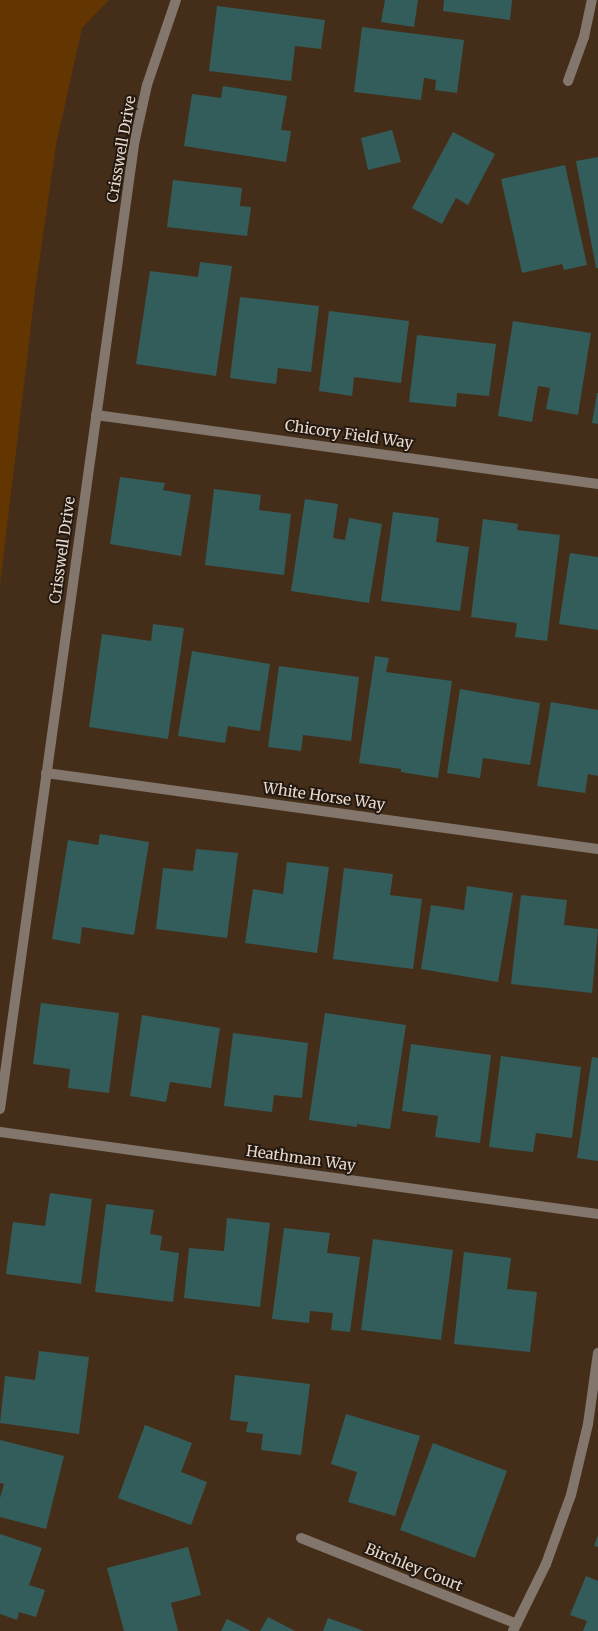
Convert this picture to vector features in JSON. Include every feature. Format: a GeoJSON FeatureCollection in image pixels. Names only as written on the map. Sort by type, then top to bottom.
{"type":"FeatureCollection","features":[{"type":"Feature","properties":{"kind":"street","name":"Crisswell Drive"},"geometry":{"type":"LineString","coordinates":[[0,1109],[134,144],[148,85],[176,0]]}},
{"type":"Feature","properties":{"kind":"street"},"geometry":{"type":"LineString","coordinates":[[568,81],[584,37],[592,0]]}},
{"type":"Feature","properties":{"kind":"street","name":"Chicory Field Way"},"geometry":{"type":"LineString","coordinates":[[96,415],[598,484]]}},
{"type":"Feature","properties":{"kind":"street","name":"White Horse Way"},"geometry":{"type":"LineString","coordinates":[[46,773],[598,848]]}},
{"type":"Feature","properties":{"kind":"street","name":"Heathman Way"},"geometry":{"type":"LineString","coordinates":[[0,1132],[598,1214]]}},
{"type":"Feature","properties":{"kind":"street"},"geometry":{"type":"LineString","coordinates":[[515,1628],[546,1564],[571,1495],[588,1424],[598,1353]]}},
{"type":"Feature","properties":{"kind":"street","name":"Birchley Court"},"geometry":{"type":"LineString","coordinates":[[300,1538],[515,1628]]}},
{"type":"Feature","properties":{"kind":"shaded area"},"geometry":{"type":"Polygon","coordinates":[[[0,0],[109,0],[82,28],[56,145],[36,284],[0,585],[0,0]]]}},
{"type":"Feature","properties":{"kind":"building"},"geometry":{"type":"Polygon","coordinates":[[[385,0],[418,0],[414,27],[381,22],[385,0]]]}},
{"type":"Feature","properties":{"kind":"building"},"geometry":{"type":"Polygon","coordinates":[[[444,0],[512,0],[510,20],[443,11],[444,0]]]}},
{"type":"Feature","properties":{"kind":"building"},"geometry":{"type":"Polygon","coordinates":[[[217,6],[325,20],[321,49],[295,46],[291,81],[209,71],[217,6]]]}},
{"type":"Feature","properties":{"kind":"building"},"geometry":{"type":"Polygon","coordinates":[[[362,27],[464,40],[457,93],[435,90],[436,80],[424,78],[421,100],[354,92],[362,27]]]}},
{"type":"Feature","properties":{"kind":"building"},"geometry":{"type":"Polygon","coordinates":[[[223,86],[287,96],[281,130],[291,131],[286,162],[184,146],[192,94],[221,98],[223,86]]]}},
{"type":"Feature","properties":{"kind":"building"},"geometry":{"type":"Polygon","coordinates":[[[392,130],[401,162],[368,170],[361,138],[392,130]]]}},
{"type":"Feature","properties":{"kind":"building"},"geometry":{"type":"Polygon","coordinates":[[[453,132],[495,154],[468,205],[456,198],[442,224],[412,208],[453,132]]]}},
{"type":"Feature","properties":{"kind":"building"},"geometry":{"type":"Polygon","coordinates":[[[598,157],[598,268],[596,268],[576,161],[598,157]]]}},
{"type":"Feature","properties":{"kind":"building"},"geometry":{"type":"Polygon","coordinates":[[[565,165],[587,265],[564,270],[562,264],[522,273],[501,179],[565,165]]]}},
{"type":"Feature","properties":{"kind":"building"},"geometry":{"type":"Polygon","coordinates":[[[173,180],[242,188],[240,206],[251,207],[247,236],[167,227],[173,180]]]}},
{"type":"Feature","properties":{"kind":"building"},"geometry":{"type":"Polygon","coordinates":[[[200,262],[232,266],[216,376],[136,364],[150,271],[198,277],[200,262]]]}},
{"type":"Feature","properties":{"kind":"building"},"geometry":{"type":"Polygon","coordinates":[[[240,297],[319,306],[311,372],[278,368],[276,384],[230,378],[240,297]]]}},
{"type":"Feature","properties":{"kind":"building"},"geometry":{"type":"Polygon","coordinates":[[[329,311],[409,321],[401,383],[354,377],[352,396],[319,391],[329,311]]]}},
{"type":"Feature","properties":{"kind":"building"},"geometry":{"type":"Polygon","coordinates":[[[513,321],[591,333],[578,415],[546,409],[550,388],[538,386],[532,422],[498,416],[513,321]]]}},
{"type":"Feature","properties":{"kind":"building"},"geometry":{"type":"Polygon","coordinates":[[[417,335],[496,344],[489,396],[457,393],[456,407],[409,402],[417,335]]]}},
{"type":"Feature","properties":{"kind":"building"},"geometry":{"type":"Polygon","coordinates":[[[598,393],[598,424],[592,423],[598,393]]]}},
{"type":"Feature","properties":{"kind":"building"},"geometry":{"type":"Polygon","coordinates":[[[120,477],[165,483],[163,490],[191,495],[181,556],[110,544],[120,477]]]}},
{"type":"Feature","properties":{"kind":"building"},"geometry":{"type":"Polygon","coordinates":[[[214,489],[261,495],[259,510],[291,514],[284,575],[205,565],[214,489]]]}},
{"type":"Feature","properties":{"kind":"building"},"geometry":{"type":"Polygon","coordinates":[[[305,499],[338,504],[333,538],[345,540],[349,518],[382,524],[369,603],[291,591],[305,499]]]}},
{"type":"Feature","properties":{"kind":"building"},"geometry":{"type":"Polygon","coordinates":[[[393,512],[439,518],[436,542],[469,547],[460,611],[381,601],[393,512]]]}},
{"type":"Feature","properties":{"kind":"building"},"geometry":{"type":"Polygon","coordinates":[[[483,519],[518,524],[517,530],[560,535],[547,641],[515,637],[517,623],[471,617],[483,519]]]}},
{"type":"Feature","properties":{"kind":"building"},"geometry":{"type":"Polygon","coordinates":[[[570,553],[598,557],[598,630],[559,624],[570,553]]]}},
{"type":"Feature","properties":{"kind":"building"},"geometry":{"type":"Polygon","coordinates":[[[153,624],[184,628],[168,739],[89,727],[102,634],[151,641],[153,624]]]}},
{"type":"Feature","properties":{"kind":"building"},"geometry":{"type":"Polygon","coordinates":[[[192,651],[270,664],[260,731],[228,726],[225,743],[178,736],[192,651]]]}},
{"type":"Feature","properties":{"kind":"building"},"geometry":{"type":"Polygon","coordinates":[[[375,656],[389,658],[386,672],[452,681],[438,778],[401,772],[401,769],[359,763],[375,656]]]}},
{"type":"Feature","properties":{"kind":"building"},"geometry":{"type":"Polygon","coordinates":[[[279,666],[359,677],[351,741],[303,735],[301,751],[268,747],[279,666]]]}},
{"type":"Feature","properties":{"kind":"building"},"geometry":{"type":"Polygon","coordinates":[[[460,689],[540,703],[530,765],[483,758],[480,778],[447,773],[460,689]]]}},
{"type":"Feature","properties":{"kind":"building"},"geometry":{"type":"Polygon","coordinates":[[[551,702],[598,710],[598,776],[588,774],[585,793],[537,786],[551,702]]]}},
{"type":"Feature","properties":{"kind":"building"},"geometry":{"type":"Polygon","coordinates":[[[100,834],[149,842],[134,935],[82,927],[80,944],[52,939],[68,840],[98,845],[100,834]]]}},
{"type":"Feature","properties":{"kind":"building"},"geometry":{"type":"Polygon","coordinates":[[[196,849],[238,853],[227,938],[156,929],[163,868],[193,871],[196,849]]]}},
{"type":"Feature","properties":{"kind":"building"},"geometry":{"type":"Polygon","coordinates":[[[287,862],[329,867],[317,953],[245,943],[253,889],[283,894],[287,862]]]}},
{"type":"Feature","properties":{"kind":"building"},"geometry":{"type":"Polygon","coordinates":[[[344,868],[393,874],[390,895],[422,899],[413,969],[333,959],[344,868]]]}},
{"type":"Feature","properties":{"kind":"building"},"geometry":{"type":"Polygon","coordinates":[[[467,886],[513,893],[498,982],[421,969],[431,905],[464,910],[467,886]]]}},
{"type":"Feature","properties":{"kind":"building"},"geometry":{"type":"Polygon","coordinates":[[[521,895],[567,900],[564,925],[598,929],[592,993],[511,984],[521,895]]]}},
{"type":"Feature","properties":{"kind":"building"},"geometry":{"type":"Polygon","coordinates":[[[41,1003],[119,1013],[109,1093],[68,1088],[70,1069],[33,1064],[41,1003]]]}},
{"type":"Feature","properties":{"kind":"building"},"geometry":{"type":"Polygon","coordinates":[[[325,1013],[406,1025],[390,1129],[357,1124],[357,1127],[309,1120],[325,1013]]]}},
{"type":"Feature","properties":{"kind":"building"},"geometry":{"type":"Polygon","coordinates":[[[142,1015],[220,1028],[211,1088],[170,1082],[166,1102],[130,1096],[142,1015]]]}},
{"type":"Feature","properties":{"kind":"building"},"geometry":{"type":"Polygon","coordinates":[[[233,1033],[308,1043],[302,1098],[274,1095],[272,1112],[224,1106],[233,1033]]]}},
{"type":"Feature","properties":{"kind":"building"},"geometry":{"type":"Polygon","coordinates":[[[411,1044],[491,1055],[480,1143],[435,1137],[438,1116],[402,1111],[411,1044]]]}},
{"type":"Feature","properties":{"kind":"building"},"geometry":{"type":"Polygon","coordinates":[[[501,1056],[581,1067],[572,1138],[536,1133],[533,1152],[489,1147],[501,1056]]]}},
{"type":"Feature","properties":{"kind":"building"},"geometry":{"type":"Polygon","coordinates":[[[592,1057],[598,1058],[598,1161],[577,1158],[592,1057]]]}},
{"type":"Feature","properties":{"kind":"building"},"geometry":{"type":"Polygon","coordinates":[[[50,1193],[92,1199],[81,1284],[6,1274],[13,1222],[45,1226],[50,1193]]]}},
{"type":"Feature","properties":{"kind":"building"},"geometry":{"type":"Polygon","coordinates":[[[106,1204],[154,1210],[150,1234],[162,1236],[160,1250],[179,1253],[173,1302],[95,1292],[106,1204]]]}},
{"type":"Feature","properties":{"kind":"building"},"geometry":{"type":"Polygon","coordinates":[[[227,1218],[270,1223],[260,1307],[184,1298],[189,1248],[224,1251],[227,1218]]]}},
{"type":"Feature","properties":{"kind":"building"},"geometry":{"type":"Polygon","coordinates":[[[284,1228],[330,1233],[327,1253],[360,1257],[350,1332],[331,1330],[333,1313],[310,1311],[309,1323],[272,1319],[284,1228]]]}},
{"type":"Feature","properties":{"kind":"building"},"geometry":{"type":"Polygon","coordinates":[[[373,1239],[453,1250],[441,1340],[361,1330],[373,1239]]]}},
{"type":"Feature","properties":{"kind":"building"},"geometry":{"type":"Polygon","coordinates":[[[464,1252],[511,1258],[507,1289],[537,1292],[530,1352],[454,1344],[464,1252]]]}},
{"type":"Feature","properties":{"kind":"building"},"geometry":{"type":"Polygon","coordinates":[[[39,1351],[89,1357],[79,1434],[0,1423],[5,1376],[35,1380],[39,1351]]]}},
{"type":"Feature","properties":{"kind":"building"},"geometry":{"type":"Polygon","coordinates":[[[235,1375],[310,1384],[301,1455],[261,1450],[263,1434],[246,1432],[248,1422],[230,1420],[235,1375]]]}},
{"type":"Feature","properties":{"kind":"building"},"geometry":{"type":"Polygon","coordinates":[[[346,1414],[420,1436],[395,1516],[348,1502],[357,1472],[331,1464],[346,1414]]]}},
{"type":"Feature","properties":{"kind":"building"},"geometry":{"type":"Polygon","coordinates":[[[145,1425],[192,1443],[181,1472],[207,1482],[191,1525],[118,1498],[145,1425]]]}},
{"type":"Feature","properties":{"kind":"building"},"geometry":{"type":"Polygon","coordinates":[[[0,1440],[64,1456],[46,1529],[0,1517],[0,1498],[4,1484],[0,1483],[0,1440]]]}},
{"type":"Feature","properties":{"kind":"building"},"geometry":{"type":"Polygon","coordinates":[[[433,1443],[507,1471],[475,1558],[400,1530],[433,1443]]]}},
{"type":"Feature","properties":{"kind":"building"},"geometry":{"type":"Polygon","coordinates":[[[0,1534],[42,1548],[29,1585],[45,1590],[36,1617],[19,1612],[17,1620],[0,1614],[0,1534]]]}},
{"type":"Feature","properties":{"kind":"building"},"geometry":{"type":"Polygon","coordinates":[[[598,1535],[598,1547],[594,1546],[598,1535]]]}},
{"type":"Feature","properties":{"kind":"building"},"geometry":{"type":"Polygon","coordinates":[[[188,1547],[201,1595],[171,1603],[178,1631],[124,1631],[107,1568],[188,1547]]]}},
{"type":"Feature","properties":{"kind":"building"},"geometry":{"type":"Polygon","coordinates":[[[586,1576],[598,1581],[598,1631],[583,1631],[587,1621],[570,1615],[586,1576]]]}},
{"type":"Feature","properties":{"kind":"building"},"geometry":{"type":"Polygon","coordinates":[[[268,1617],[295,1631],[260,1631],[268,1617]]]}},
{"type":"Feature","properties":{"kind":"building"},"geometry":{"type":"Polygon","coordinates":[[[328,1618],[364,1631],[323,1631],[328,1618]]]}},
{"type":"Feature","properties":{"kind":"building"},"geometry":{"type":"Polygon","coordinates":[[[227,1619],[251,1631],[221,1631],[227,1619]]]}}]}
